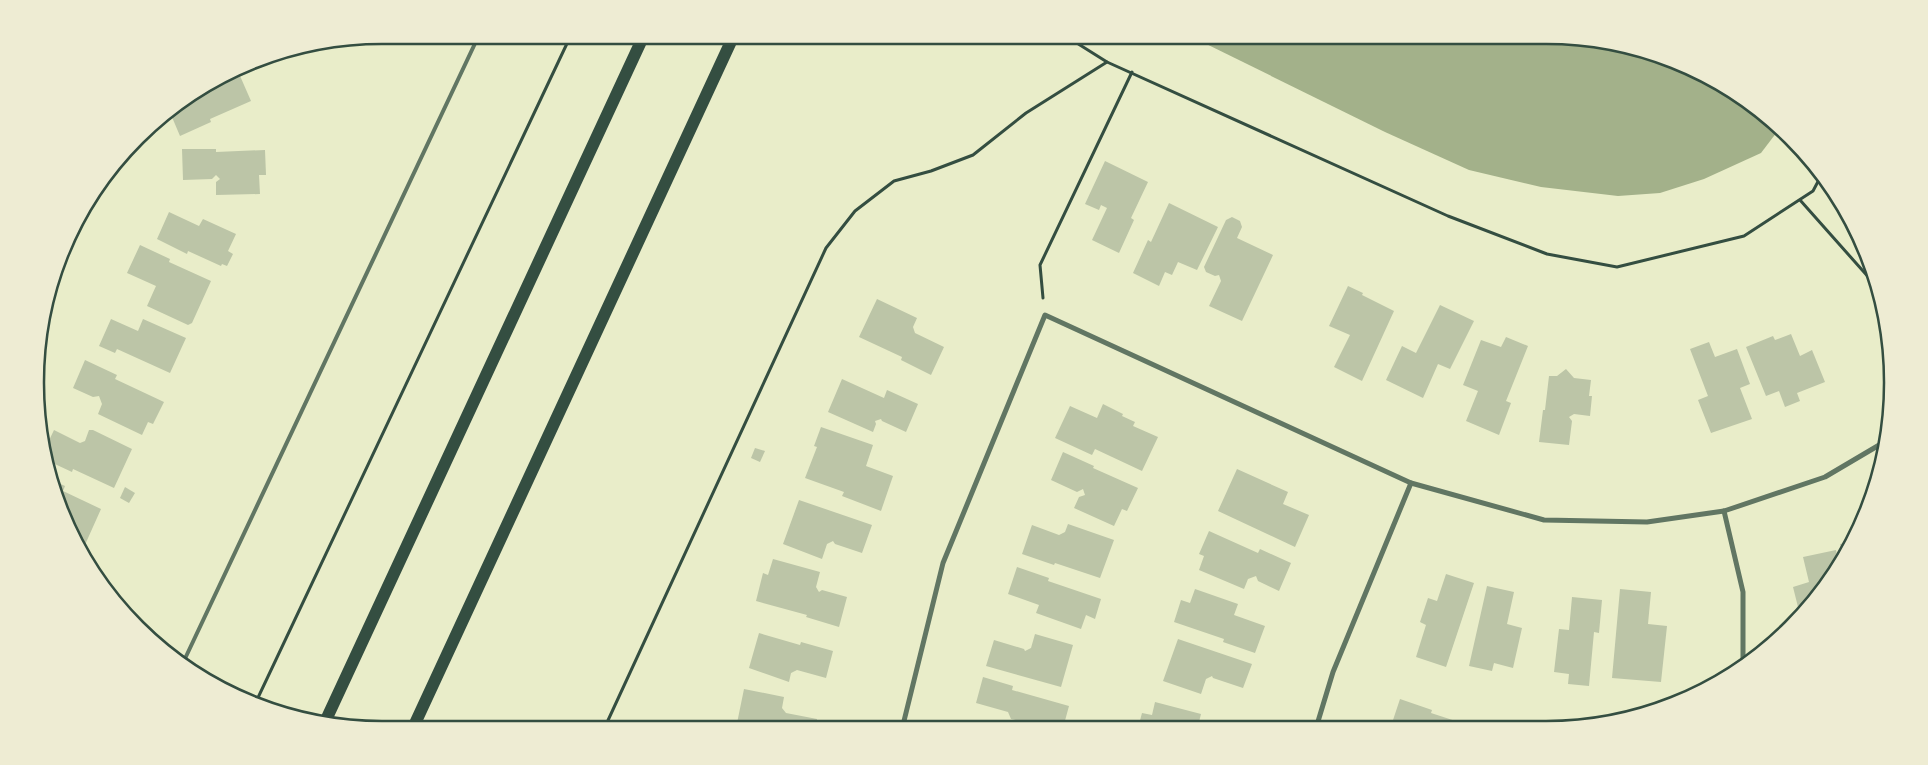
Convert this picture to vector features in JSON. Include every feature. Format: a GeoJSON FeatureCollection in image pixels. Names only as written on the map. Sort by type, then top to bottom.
{"type":"FeatureCollection","features":[{"type":"Feature","properties":{"kind":"main road"},"geometry":{"type":"LineString","coordinates":[[327,716],[640,44]]}},
{"type":"Feature","properties":{"kind":"main road"},"geometry":{"type":"LineString","coordinates":[[416,721],[730,44]]}},
{"type":"Feature","properties":{"kind":"street"},"geometry":{"type":"LineString","coordinates":[[904,721],[943,563],[1045,316],[1411,483],[1544,520],[1647,522],[1724,511],[1825,477],[1878,445]]}},
{"type":"Feature","properties":{"kind":"street"},"geometry":{"type":"LineString","coordinates":[[1318,721],[1333,672],[1411,483]]}},
{"type":"Feature","properties":{"kind":"street"},"geometry":{"type":"LineString","coordinates":[[1724,511],[1742,592],[1743,658]]}},
{"type":"Feature","properties":{"kind":"lane"},"geometry":{"type":"LineString","coordinates":[[185,658],[475,44]]}},
{"type":"Feature","properties":{"kind":"path"},"geometry":{"type":"LineString","coordinates":[[259,697],[567,44]]}},
{"type":"Feature","properties":{"kind":"path"},"geometry":{"type":"LineString","coordinates":[[1078,44],[1107,62],[1448,216],[1547,254],[1617,267],[1744,236],[1813,191],[1818,182]]}},
{"type":"Feature","properties":{"kind":"path"},"geometry":{"type":"LineString","coordinates":[[608,721],[826,248],[854,211],[894,181],[931,171],[973,155],[1026,113],[1107,62]]}},
{"type":"Feature","properties":{"kind":"path"},"geometry":{"type":"LineString","coordinates":[[1045,316],[1040,265],[1132,72]]}},
{"type":"Feature","properties":{"kind":"path"},"geometry":{"type":"LineString","coordinates":[[1800,200],[1866,275]]}},
{"type":"Feature","properties":{"kind":"shaded area"},"geometry":{"type":"Polygon","coordinates":[[[1206,44],[1568,44],[1612,50],[1654,62],[1715,89],[1752,114],[1775,134],[1761,153],[1704,179],[1660,193],[1618,196],[1541,187],[1469,170],[1385,132],[1206,44]]]}},
{"type":"Feature","properties":{"kind":"building"},"geometry":{"type":"Polygon","coordinates":[[[240,76],[251,101],[210,119],[211,122],[180,136],[172,117],[213,89],[240,76]]]}},
{"type":"Feature","properties":{"kind":"building"},"geometry":{"type":"Polygon","coordinates":[[[182,149],[216,149],[216,152],[265,150],[266,175],[259,175],[260,194],[216,195],[216,182],[220,179],[216,175],[212,179],[183,180],[182,149]]]}},
{"type":"Feature","properties":{"kind":"building"},"geometry":{"type":"Polygon","coordinates":[[[1105,161],[1148,182],[1131,218],[1134,220],[1119,253],[1092,240],[1107,208],[1101,205],[1099,210],[1085,204],[1105,161]]]}},
{"type":"Feature","properties":{"kind":"building"},"geometry":{"type":"Polygon","coordinates":[[[1169,203],[1218,227],[1197,270],[1178,262],[1172,275],[1165,272],[1159,286],[1133,273],[1148,240],[1151,242],[1169,203]]]}},
{"type":"Feature","properties":{"kind":"building"},"geometry":{"type":"Polygon","coordinates":[[[169,212],[199,226],[203,219],[236,234],[228,251],[233,254],[227,266],[222,264],[221,266],[188,251],[187,254],[157,239],[169,212]]]}},
{"type":"Feature","properties":{"kind":"building"},"geometry":{"type":"Polygon","coordinates":[[[1232,217],[1240,221],[1242,227],[1237,238],[1273,255],[1242,321],[1209,306],[1221,281],[1219,275],[1215,276],[1206,272],[1204,267],[1226,220],[1232,217]]]}},
{"type":"Feature","properties":{"kind":"building"},"geometry":{"type":"Polygon","coordinates":[[[140,245],[170,259],[169,262],[211,281],[192,323],[188,325],[147,306],[156,286],[127,273],[140,245]]]}},
{"type":"Feature","properties":{"kind":"building"},"geometry":{"type":"Polygon","coordinates":[[[1348,286],[1394,311],[1362,381],[1334,367],[1350,335],[1329,326],[1348,286]]]}},
{"type":"Feature","properties":{"kind":"building"},"geometry":{"type":"Polygon","coordinates":[[[877,299],[917,318],[913,327],[915,333],[944,347],[931,375],[901,360],[902,357],[859,337],[877,299]]]}},
{"type":"Feature","properties":{"kind":"building"},"geometry":{"type":"Polygon","coordinates":[[[1440,305],[1474,321],[1450,369],[1438,364],[1423,398],[1386,380],[1402,346],[1416,353],[1440,305]]]}},
{"type":"Feature","properties":{"kind":"building"},"geometry":{"type":"Polygon","coordinates":[[[111,319],[138,331],[143,319],[186,338],[170,373],[117,349],[115,353],[99,346],[111,319]]]}},
{"type":"Feature","properties":{"kind":"building"},"geometry":{"type":"Polygon","coordinates":[[[1791,334],[1800,356],[1812,350],[1825,382],[1797,393],[1800,401],[1785,407],[1779,391],[1766,396],[1746,347],[1773,336],[1775,340],[1791,334]]]}},
{"type":"Feature","properties":{"kind":"building"},"geometry":{"type":"Polygon","coordinates":[[[1506,337],[1528,346],[1506,401],[1511,403],[1499,435],[1466,421],[1478,391],[1463,385],[1481,340],[1501,347],[1506,337]]]}},
{"type":"Feature","properties":{"kind":"building"},"geometry":{"type":"Polygon","coordinates":[[[1709,342],[1715,357],[1737,349],[1750,384],[1740,388],[1752,419],[1711,433],[1698,400],[1708,396],[1690,349],[1709,342]]]}},
{"type":"Feature","properties":{"kind":"building"},"geometry":{"type":"Polygon","coordinates":[[[85,360],[117,375],[115,379],[164,402],[153,424],[148,422],[142,435],[98,414],[102,404],[99,396],[93,397],[73,388],[85,360]]]}},
{"type":"Feature","properties":{"kind":"building"},"geometry":{"type":"Polygon","coordinates":[[[1566,369],[1574,378],[1591,380],[1589,396],[1592,396],[1590,416],[1574,414],[1569,417],[1572,421],[1569,445],[1539,442],[1549,376],[1557,376],[1566,369]]]}},
{"type":"Feature","properties":{"kind":"building"},"geometry":{"type":"Polygon","coordinates":[[[842,379],[884,398],[887,390],[918,404],[906,432],[881,419],[875,421],[876,424],[873,432],[828,412],[842,379]]]}},
{"type":"Feature","properties":{"kind":"building"},"geometry":{"type":"Polygon","coordinates":[[[1103,404],[1135,422],[1133,426],[1158,437],[1142,471],[1095,449],[1092,455],[1055,438],[1070,406],[1097,418],[1103,404]]]}},
{"type":"Feature","properties":{"kind":"building"},"geometry":{"type":"Polygon","coordinates":[[[821,427],[873,445],[866,466],[893,476],[881,511],[842,496],[844,492],[805,478],[817,447],[814,446],[821,427]]]}},
{"type":"Feature","properties":{"kind":"building"},"geometry":{"type":"Polygon","coordinates":[[[54,430],[80,443],[85,441],[89,430],[93,430],[132,449],[114,488],[73,469],[72,472],[53,463],[49,441],[54,430]]]}},
{"type":"Feature","properties":{"kind":"building"},"geometry":{"type":"Polygon","coordinates":[[[755,448],[765,451],[760,462],[751,458],[755,448]]]}},
{"type":"Feature","properties":{"kind":"building"},"geometry":{"type":"Polygon","coordinates":[[[1063,452],[1138,488],[1127,511],[1122,509],[1114,526],[1074,508],[1079,497],[1085,495],[1083,489],[1077,492],[1051,480],[1063,452]]]}},
{"type":"Feature","properties":{"kind":"building"},"geometry":{"type":"Polygon","coordinates":[[[1237,469],[1288,492],[1283,504],[1309,515],[1295,547],[1218,511],[1237,469]]]}},
{"type":"Feature","properties":{"kind":"building"},"geometry":{"type":"Polygon","coordinates":[[[59,483],[65,486],[63,491],[101,509],[85,544],[59,483]]]}},
{"type":"Feature","properties":{"kind":"building"},"geometry":{"type":"Polygon","coordinates":[[[125,487],[135,493],[129,503],[120,498],[125,487]]]}},
{"type":"Feature","properties":{"kind":"building"},"geometry":{"type":"Polygon","coordinates":[[[799,500],[872,525],[862,553],[835,544],[833,541],[827,544],[822,559],[783,544],[799,500]]]}},
{"type":"Feature","properties":{"kind":"building"},"geometry":{"type":"Polygon","coordinates":[[[1068,524],[1114,540],[1100,578],[1022,554],[1032,525],[1059,535],[1065,532],[1068,524]]]}},
{"type":"Feature","properties":{"kind":"building"},"geometry":{"type":"Polygon","coordinates":[[[1209,531],[1258,553],[1260,549],[1291,563],[1279,591],[1258,581],[1256,576],[1248,579],[1244,589],[1199,570],[1204,556],[1199,554],[1209,531]]]}},
{"type":"Feature","properties":{"kind":"building"},"geometry":{"type":"Polygon","coordinates":[[[1836,550],[1837,555],[1814,589],[1798,608],[1793,587],[1809,582],[1803,557],[1836,550]]]}},
{"type":"Feature","properties":{"kind":"building"},"geometry":{"type":"Polygon","coordinates":[[[773,559],[820,572],[816,587],[819,592],[822,590],[847,597],[839,627],[806,617],[807,615],[756,601],[763,573],[768,575],[773,559]]]}},
{"type":"Feature","properties":{"kind":"building"},"geometry":{"type":"Polygon","coordinates":[[[1017,567],[1049,578],[1048,581],[1101,599],[1095,619],[1086,615],[1081,629],[1036,613],[1039,605],[1008,594],[1017,567]]]}},
{"type":"Feature","properties":{"kind":"building"},"geometry":{"type":"Polygon","coordinates":[[[1446,574],[1474,583],[1446,667],[1416,657],[1426,625],[1420,622],[1428,598],[1437,601],[1446,574]]]}},
{"type":"Feature","properties":{"kind":"building"},"geometry":{"type":"Polygon","coordinates":[[[1487,586],[1514,592],[1507,624],[1522,628],[1513,668],[1494,663],[1492,671],[1469,666],[1487,586]]]}},
{"type":"Feature","properties":{"kind":"building"},"geometry":{"type":"Polygon","coordinates":[[[1195,589],[1238,604],[1234,615],[1265,626],[1255,653],[1223,642],[1224,639],[1174,622],[1181,600],[1190,603],[1195,589]]]}},
{"type":"Feature","properties":{"kind":"building"},"geometry":{"type":"Polygon","coordinates":[[[1620,589],[1651,592],[1648,624],[1667,626],[1661,682],[1612,678],[1620,589]]]}},
{"type":"Feature","properties":{"kind":"building"},"geometry":{"type":"Polygon","coordinates":[[[1572,597],[1602,600],[1599,633],[1594,632],[1589,686],[1568,684],[1569,674],[1554,672],[1559,629],[1569,630],[1572,597]]]}},
{"type":"Feature","properties":{"kind":"building"},"geometry":{"type":"Polygon","coordinates":[[[759,633],[800,645],[801,642],[833,651],[826,678],[797,670],[791,673],[789,682],[749,668],[759,633]]]}},
{"type":"Feature","properties":{"kind":"building"},"geometry":{"type":"Polygon","coordinates":[[[1035,634],[1073,645],[1061,687],[986,666],[994,640],[1024,649],[1025,651],[1031,648],[1035,634]]]}},
{"type":"Feature","properties":{"kind":"building"},"geometry":{"type":"Polygon","coordinates":[[[1178,639],[1252,664],[1243,688],[1213,678],[1212,676],[1206,679],[1201,694],[1163,681],[1178,639]]]}},
{"type":"Feature","properties":{"kind":"building"},"geometry":{"type":"Polygon","coordinates":[[[983,677],[1013,686],[1012,690],[1069,706],[1065,721],[1020,721],[1011,719],[1008,712],[976,703],[983,677]]]}},
{"type":"Feature","properties":{"kind":"building"},"geometry":{"type":"Polygon","coordinates":[[[744,689],[784,697],[782,708],[786,713],[817,719],[817,721],[737,721],[744,689]]]}},
{"type":"Feature","properties":{"kind":"building"},"geometry":{"type":"Polygon","coordinates":[[[1400,699],[1432,710],[1431,713],[1456,721],[1393,721],[1400,699]]]}},
{"type":"Feature","properties":{"kind":"building"},"geometry":{"type":"Polygon","coordinates":[[[1155,702],[1201,714],[1199,721],[1140,721],[1142,713],[1152,715],[1155,702]]]}}]}
